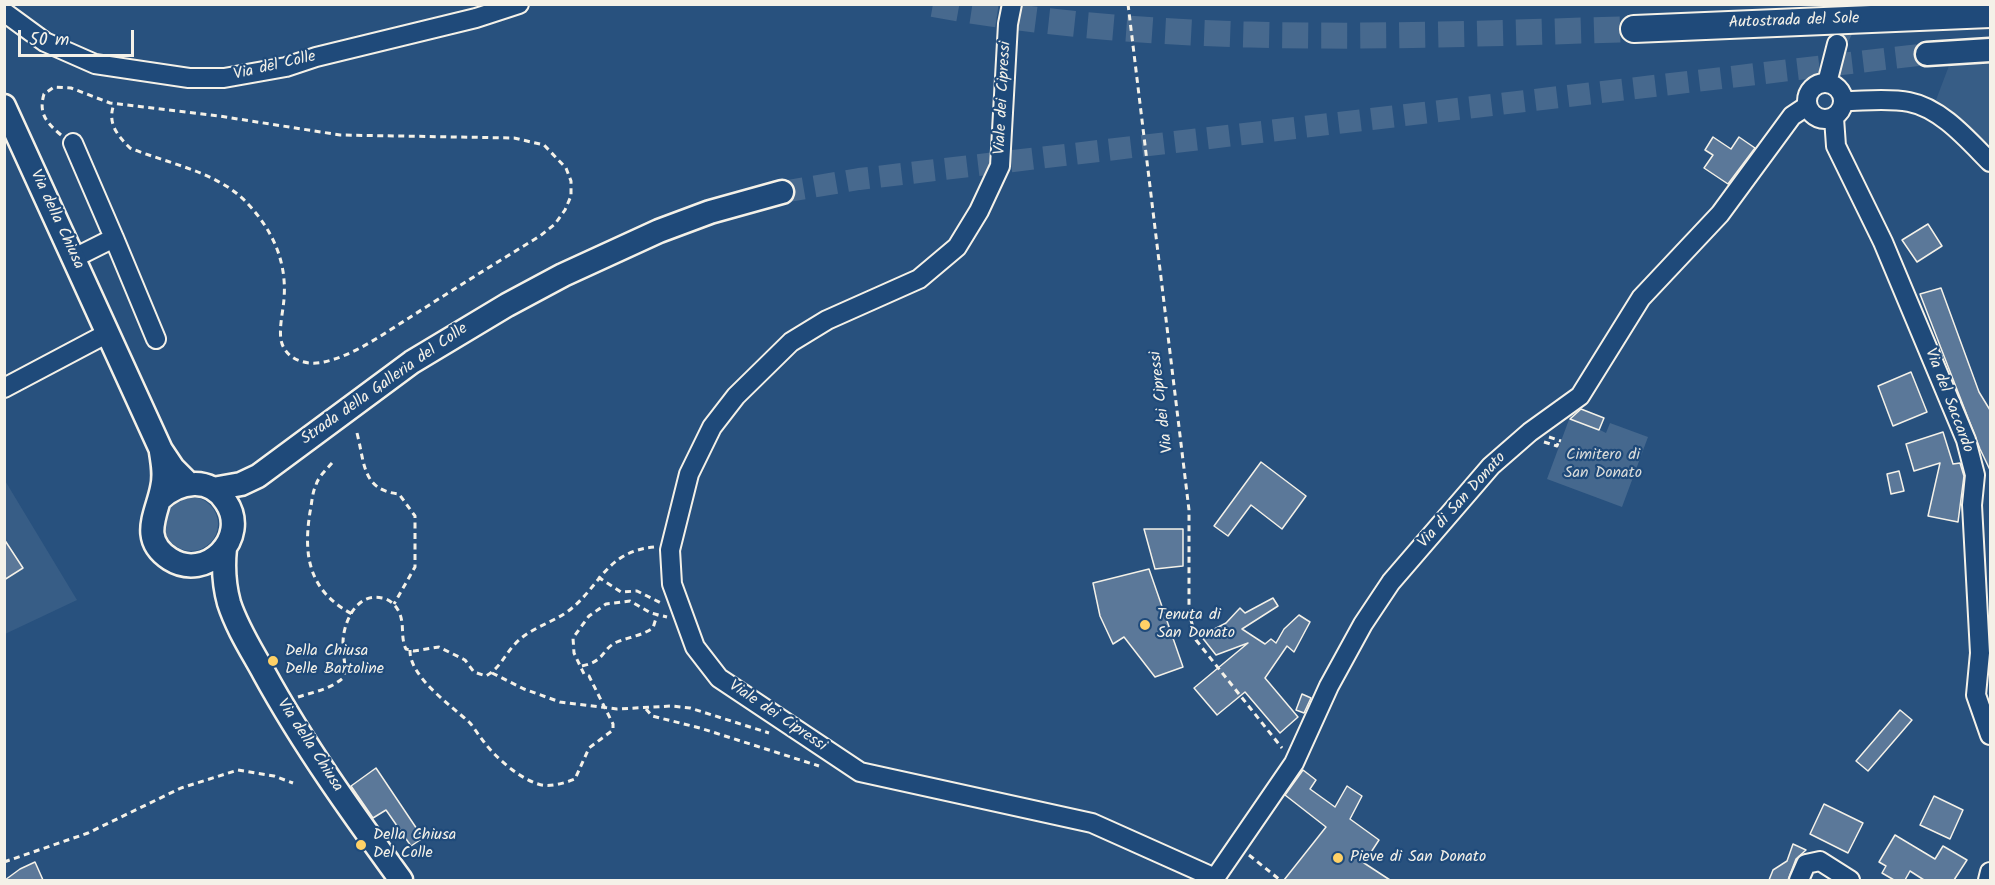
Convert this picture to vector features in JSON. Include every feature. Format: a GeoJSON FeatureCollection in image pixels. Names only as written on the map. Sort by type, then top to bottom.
{"type":"FeatureCollection","features":[{"type":"Feature","properties":{"kind":"highway","name":"Autostrada del Sole"},"geometry":{"type":"LineString","coordinates":[[1634,29],[1990,14]]}},
{"type":"Feature","properties":{"kind":"main road"},"geometry":{"type":"LineString","coordinates":[[1927,54],[1990,50]]}},
{"type":"Feature","properties":{"kind":"main road","name":"Via della Chiusa"},"geometry":{"type":"LineString","coordinates":[[4,106],[161,450],[173,468],[189,484]]}},
{"type":"Feature","properties":{"kind":"main road","name":"Strada della Galleria del Colle"},"geometry":{"type":"LineString","coordinates":[[213,489],[241,484],[258,476],[412,362],[507,304],[563,274],[659,231],[710,212],[782,192]]}},
{"type":"Feature","properties":{"kind":"main road","name":"Via della Chiusa"},"geometry":{"type":"LineString","coordinates":[[161,450],[164,468],[159,500],[152,524],[155,542],[168,558],[194,565],[230,604],[280,702],[357,820],[401,880]]}},
{"type":"Feature","properties":{"kind":"main road","name":"Strada della Galleria del Colle"},"geometry":{"type":"LineString","coordinates":[[233,522],[243,498],[258,476]]}},
{"type":"Feature","properties":{"kind":"main road"},"geometry":{"type":"LineString","coordinates":[[159,500],[178,486],[189,484],[213,489],[229,506],[233,522]]}},
{"type":"Feature","properties":{"kind":"main road","name":"Via della Chiusa"},"geometry":{"type":"LineString","coordinates":[[230,604],[224,574],[225,549],[230,540],[233,522]]}},
{"type":"Feature","properties":{"kind":"main road"},"geometry":{"type":"LineString","coordinates":[[194,565],[212,561],[225,549]]}},
{"type":"Feature","properties":{"kind":"street","name":"Via del Colle"},"geometry":{"type":"LineString","coordinates":[[4,12],[45,42],[95,64],[189,78],[224,78],[286,67],[316,57],[476,18],[519,4]]}},
{"type":"Feature","properties":{"kind":"street","name":"Viale dei Cipressi"},"geometry":{"type":"LineString","coordinates":[[1012,4],[1008,24],[1000,166],[979,211],[957,247],[920,279],[827,320],[800,337],[749,382],[712,427],[689,474],[671,546],[672,584],[695,647],[719,678],[856,770],[1092,824],[1216,879]]}},
{"type":"Feature","properties":{"kind":"street"},"geometry":{"type":"LineString","coordinates":[[1827,83],[1837,44]]}},
{"type":"Feature","properties":{"kind":"street"},"geometry":{"type":"LineString","coordinates":[[1827,83],[1840,91],[1844,101],[1841,111],[1834,118],[1818,118],[1808,106],[1810,91],[1820,84],[1827,83]]}},
{"type":"Feature","properties":{"kind":"street"},"geometry":{"type":"LineString","coordinates":[[1844,101],[1909,102],[1930,110],[1954,128],[1990,162]]}},
{"type":"Feature","properties":{"kind":"street","name":"Via di San Donato"},"geometry":{"type":"LineString","coordinates":[[1216,879],[1294,763],[1329,686],[1363,624],[1391,582],[1491,466],[1530,432],[1580,396],[1641,298],[1720,214],[1792,116],[1808,106]]}},
{"type":"Feature","properties":{"kind":"street","name":"Via del Saccardo"},"geometry":{"type":"LineString","coordinates":[[1834,118],[1836,146],[1883,242],[1966,440],[1975,475],[1981,505],[1980,653],[1976,695],[1990,735]]}},
{"type":"Feature","properties":{"kind":"street"},"geometry":{"type":"LineString","coordinates":[[72,143],[156,339]]}},
{"type":"Feature","properties":{"kind":"street"},"geometry":{"type":"LineString","coordinates":[[74,258],[114,237]]}},
{"type":"Feature","properties":{"kind":"street"},"geometry":{"type":"LineString","coordinates":[[4,388],[108,333]]}},
{"type":"Feature","properties":{"kind":"street"},"geometry":{"type":"LineString","coordinates":[[1803,872],[1820,861],[1850,880]]}},
{"type":"Feature","properties":{"kind":"street"},"geometry":{"type":"LineString","coordinates":[[1988,880],[1990,872]]}},
{"type":"Feature","properties":{"kind":"path","name":"Via dei Cipressi"},"geometry":{"type":"LineString","coordinates":[[1128,4],[1189,510],[1189,612],[1196,640],[1294,763]]}},
{"type":"Feature","properties":{"kind":"path"},"geometry":{"type":"LineString","coordinates":[[72,143],[44,119],[41,103],[49,89],[54,87],[71,88],[114,104],[219,116],[340,135],[514,138],[544,145],[555,154],[566,168],[571,181],[571,196],[555,224],[540,236],[378,337],[323,363],[298,361],[290,356],[281,339],[285,295],[283,264],[273,236],[248,203],[222,183],[130,148],[118,137],[112,124],[114,104]]}},
{"type":"Feature","properties":{"kind":"path"},"geometry":{"type":"LineString","coordinates":[[357,433],[369,479],[381,492],[399,494],[415,516],[415,567],[394,604]]}},
{"type":"Feature","properties":{"kind":"path"},"geometry":{"type":"LineString","coordinates":[[332,463],[316,483],[306,539],[307,556],[318,582],[331,601],[352,614]]}},
{"type":"Feature","properties":{"kind":"path"},"geometry":{"type":"LineString","coordinates":[[410,650],[430,650],[439,647],[465,660],[474,672],[486,675],[492,673],[513,645],[570,609],[611,564],[643,548],[671,546]]}},
{"type":"Feature","properties":{"kind":"path"},"geometry":{"type":"LineString","coordinates":[[598,578],[621,592],[637,591],[665,605],[681,609]]}},
{"type":"Feature","properties":{"kind":"path"},"geometry":{"type":"LineString","coordinates":[[292,698],[309,692],[318,693],[344,678],[346,669],[343,645],[352,614],[359,603],[371,596],[384,598],[394,604],[402,621],[402,640],[410,650],[413,664],[453,711],[472,725],[500,759],[539,785],[557,784],[574,779],[589,748],[613,730],[613,724],[574,653],[573,638],[582,624],[606,603],[630,601],[662,617],[681,609]]}},
{"type":"Feature","properties":{"kind":"path"},"geometry":{"type":"LineString","coordinates":[[581,666],[598,661],[615,643],[641,635],[653,628],[657,615]]}},
{"type":"Feature","properties":{"kind":"path"},"geometry":{"type":"LineString","coordinates":[[492,673],[524,689],[560,702],[646,709],[671,706],[707,712],[734,724],[786,736],[794,729]]}},
{"type":"Feature","properties":{"kind":"path"},"geometry":{"type":"LineString","coordinates":[[646,709],[652,716],[700,728],[817,765],[845,771],[856,770]]}},
{"type":"Feature","properties":{"kind":"path"},"geometry":{"type":"LineString","coordinates":[[4,862],[88,832],[181,788],[238,770],[274,776],[293,783]]}},
{"type":"Feature","properties":{"kind":"path"},"geometry":{"type":"LineString","coordinates":[[1237,845],[1280,880]]}},
{"type":"Feature","properties":{"kind":"shaded area"},"geometry":{"type":"Polygon","coordinates":[[[1990,62],[1990,146],[1936,100],[1950,63],[1990,62]]]}},
{"type":"Feature","properties":{"kind":"shaded area"},"geometry":{"type":"Polygon","coordinates":[[[4,479],[77,600],[5,634],[4,634],[4,479]]]}},
{"type":"Feature","properties":{"kind":"green space","name":"Cimitero di San Donato"},"geometry":{"type":"Polygon","coordinates":[[[1574,406],[1604,418],[1600,430],[1606,433],[1610,423],[1648,437],[1622,507],[1547,479],[1574,406]]]}},
{"type":"Feature","properties":{"kind":"green space"},"geometry":{"type":"Polygon","coordinates":[[[191,497],[210,505],[218,524],[210,543],[191,551],[172,543],[164,524],[172,505],[191,497]]]}},
{"type":"Feature","properties":{"kind":"building"},"geometry":{"type":"Polygon","coordinates":[[[1713,137],[1731,149],[1739,137],[1755,148],[1728,184],[1704,168],[1713,155],[1705,150],[1713,137]]]}},
{"type":"Feature","properties":{"kind":"building"},"geometry":{"type":"Polygon","coordinates":[[[1928,224],[1942,246],[1917,262],[1902,240],[1928,224]]]}},
{"type":"Feature","properties":{"kind":"building"},"geometry":{"type":"Polygon","coordinates":[[[1941,288],[1979,392],[1990,410],[1990,470],[1920,294],[1941,288]]]}},
{"type":"Feature","properties":{"kind":"building"},"geometry":{"type":"Polygon","coordinates":[[[1911,372],[1927,412],[1893,426],[1878,386],[1911,372]]]}},
{"type":"Feature","properties":{"kind":"building"},"geometry":{"type":"Polygon","coordinates":[[[1581,409],[1604,418],[1599,430],[1570,419],[1581,409]]]}},
{"type":"Feature","properties":{"kind":"building"},"geometry":{"type":"Polygon","coordinates":[[[1943,432],[1953,464],[1960,463],[1964,476],[1958,522],[1928,516],[1940,463],[1914,471],[1906,444],[1943,432]]]}},
{"type":"Feature","properties":{"kind":"building"},"geometry":{"type":"Polygon","coordinates":[[[1261,462],[1306,496],[1282,529],[1251,505],[1228,536],[1214,526],[1261,462]]]}},
{"type":"Feature","properties":{"kind":"building"},"geometry":{"type":"Polygon","coordinates":[[[1899,471],[1904,491],[1891,494],[1887,474],[1899,471]]]}},
{"type":"Feature","properties":{"kind":"building"},"geometry":{"type":"Polygon","coordinates":[[[1144,529],[1183,529],[1183,566],[1155,569],[1144,529]]]}},
{"type":"Feature","properties":{"kind":"building"},"geometry":{"type":"Polygon","coordinates":[[[4,539],[23,568],[4,580],[4,539]]]}},
{"type":"Feature","properties":{"kind":"building","name":"Tenuta di San Donato"},"geometry":{"type":"Polygon","coordinates":[[[1149,569],[1183,667],[1155,677],[1124,637],[1113,644],[1100,616],[1093,583],[1149,569]]]}},
{"type":"Feature","properties":{"kind":"building"},"geometry":{"type":"Polygon","coordinates":[[[1273,598],[1278,606],[1242,629],[1265,644],[1271,639],[1276,643],[1284,629],[1299,615],[1310,622],[1294,652],[1287,646],[1265,678],[1298,717],[1280,733],[1245,692],[1217,715],[1194,688],[1248,643],[1216,655],[1201,636],[1226,623],[1240,608],[1245,613],[1273,598]]]}},
{"type":"Feature","properties":{"kind":"building"},"geometry":{"type":"Polygon","coordinates":[[[1302,694],[1311,698],[1304,713],[1296,710],[1302,694]]]}},
{"type":"Feature","properties":{"kind":"building"},"geometry":{"type":"Polygon","coordinates":[[[1900,710],[1912,720],[1868,771],[1856,761],[1900,710]]]}},
{"type":"Feature","properties":{"kind":"building"},"geometry":{"type":"Polygon","coordinates":[[[376,768],[423,838],[411,846],[386,810],[373,818],[351,786],[376,768]]]}},
{"type":"Feature","properties":{"kind":"building"},"geometry":{"type":"Polygon","coordinates":[[[1303,770],[1316,780],[1310,789],[1335,807],[1347,786],[1362,796],[1350,819],[1379,840],[1364,863],[1390,880],[1284,880],[1326,827],[1285,795],[1303,770]]]}},
{"type":"Feature","properties":{"kind":"building"},"geometry":{"type":"Polygon","coordinates":[[[1934,796],[1963,810],[1950,839],[1920,825],[1934,796]]]}},
{"type":"Feature","properties":{"kind":"building"},"geometry":{"type":"Polygon","coordinates":[[[1824,804],[1863,823],[1848,853],[1810,834],[1824,804]]]}},
{"type":"Feature","properties":{"kind":"building"},"geometry":{"type":"Polygon","coordinates":[[[1895,835],[1935,859],[1943,846],[1967,860],[1954,880],[1924,880],[1910,871],[1905,880],[1894,880],[1882,873],[1886,866],[1879,862],[1895,835]]]}},
{"type":"Feature","properties":{"kind":"building"},"geometry":{"type":"Polygon","coordinates":[[[1793,844],[1806,850],[1796,859],[1788,880],[1769,880],[1773,870],[1787,861],[1793,844]]]}},
{"type":"Feature","properties":{"kind":"building"},"geometry":{"type":"Polygon","coordinates":[[[35,862],[43,880],[5,880],[20,869],[35,862]]]}},
{"type":"Feature","properties":{"kind":"tunnel"},"geometry":{"type":"LineString","coordinates":[[933,4],[1021,18],[1195,33],[1370,36],[1634,29]]}},
{"type":"Feature","properties":{"kind":"tunnel"},"geometry":{"type":"LineString","coordinates":[[1837,44],[1857,4]]}},
{"type":"Feature","properties":{"kind":"tunnel"},"geometry":{"type":"LineString","coordinates":[[782,192],[859,179],[1927,54]]}},
{"type":"Feature","properties":{"kind":"place","name":"Tenuta di San Donato"},"geometry":{"type":"Point","coordinates":[1145,625]}},
{"type":"Feature","properties":{"kind":"place","name":"Della Chiusa Delle Bartoline"},"geometry":{"type":"Point","coordinates":[273,661]}},
{"type":"Feature","properties":{"kind":"place","name":"Della Chiusa Del Colle"},"geometry":{"type":"Point","coordinates":[361,845]}},
{"type":"Feature","properties":{"kind":"place","name":"Pieve di San Donato"},"geometry":{"type":"Point","coordinates":[1338,858]}}]}
